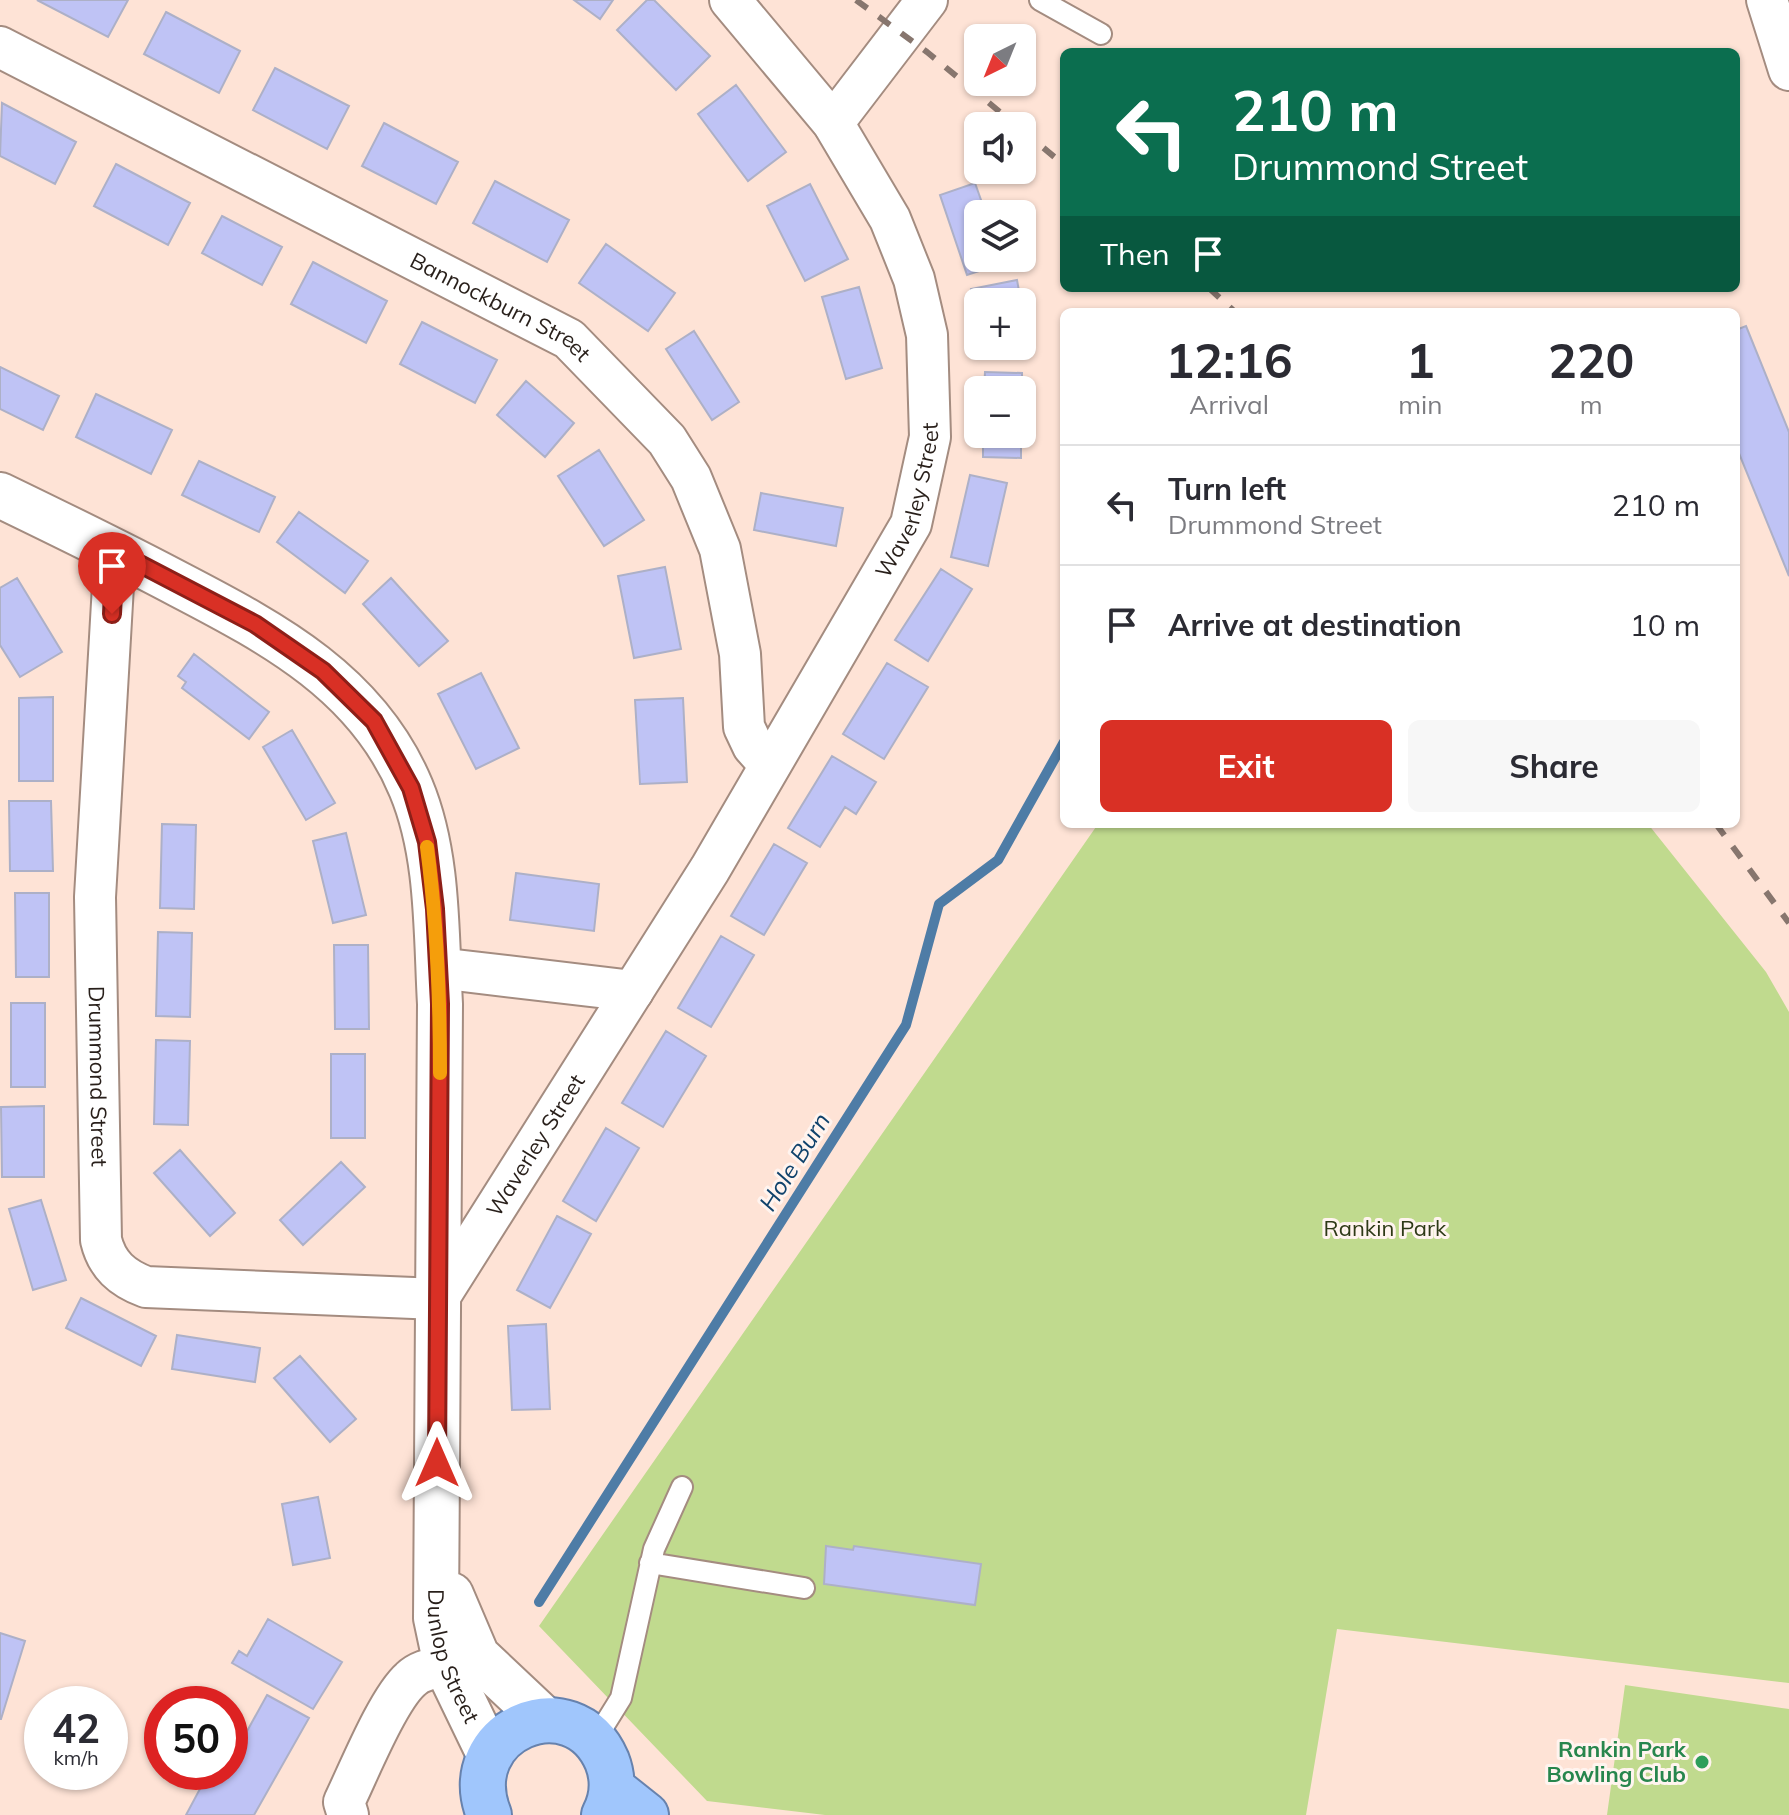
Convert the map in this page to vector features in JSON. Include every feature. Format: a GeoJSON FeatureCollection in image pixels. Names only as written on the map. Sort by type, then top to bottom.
{"type":"FeatureCollection","features":[{"type":"Feature","properties":{"kind":"highway"},"geometry":{"type":"LineString","coordinates":[[475,1810],[489,1754],[503,1737],[522,1724],[545,1720],[578,1727],[592,1738],[610,1770],[608,1801],[646,1815]]}},
{"type":"Feature","properties":{"kind":"main road","name":"Dunlop Street"},"geometry":{"type":"LineString","coordinates":[[0,495],[255,624],[323,671],[374,721],[411,788],[427,842],[435,909],[440,1004],[436,1618],[446,1665],[489,1754]]}},
{"type":"Feature","properties":{"kind":"main road","name":"Dunlop Street"},"geometry":{"type":"LineString","coordinates":[[436,1555],[477,1656],[545,1720]]}},
{"type":"Feature","properties":{"kind":"street","name":"Waverley Street"},"geometry":{"type":"LineString","coordinates":[[438,1299],[710,869],[911,524],[930,437],[927,335],[914,279],[890,219],[833,123],[730,0]]}},
{"type":"Feature","properties":{"kind":"street"},"geometry":{"type":"LineString","coordinates":[[833,123],[927,0]]}},
{"type":"Feature","properties":{"kind":"street"},"geometry":{"type":"LineString","coordinates":[[1767,0],[1789,70]]}},
{"type":"Feature","properties":{"kind":"street","name":"Bannockburn Street"},"geometry":{"type":"LineString","coordinates":[[0,47],[569,339],[667,440],[691,478],[720,549],[740,654],[744,727],[753,746],[770,765]]}},
{"type":"Feature","properties":{"kind":"street","name":"Drummond Street"},"geometry":{"type":"LineString","coordinates":[[115,551],[95,897],[101,1240],[108,1260],[125,1277],[146,1287],[438,1299]]}},
{"type":"Feature","properties":{"kind":"street"},"geometry":{"type":"LineString","coordinates":[[438,968],[633,991]]}},
{"type":"Feature","properties":{"kind":"street"},"geometry":{"type":"LineString","coordinates":[[348,1815],[344,1802],[391,1707],[411,1678],[446,1665]]}},
{"type":"Feature","properties":{"kind":"lane"},"geometry":{"type":"LineString","coordinates":[[1040,0],[1101,34]]}},
{"type":"Feature","properties":{"kind":"lane"},"geometry":{"type":"LineString","coordinates":[[592,1738],[603,1727],[621,1698],[654,1549],[682,1487]]}},
{"type":"Feature","properties":{"kind":"lane"},"geometry":{"type":"LineString","coordinates":[[650,1563],[804,1588]]}},
{"type":"Feature","properties":{"kind":"green space","name":"Rankin Park"},"geometry":{"type":"Polygon","coordinates":[[[1095,828],[1651,828],[1766,972],[1789,1012],[1789,1683],[1337,1629],[1306,1815],[825,1815],[707,1801],[539,1626],[1095,828]]]}},
{"type":"Feature","properties":{"kind":"green space","name":"Rankin Park Bowling Club"},"geometry":{"type":"Polygon","coordinates":[[[1625,1685],[1789,1709],[1789,1815],[1607,1815],[1625,1685]]]}},
{"type":"Feature","properties":{"kind":"building"},"geometry":{"type":"Polygon","coordinates":[[[37,0],[128,0],[108,37],[37,0]]]}},
{"type":"Feature","properties":{"kind":"building"},"geometry":{"type":"Polygon","coordinates":[[[574,0],[613,0],[600,19],[574,0]]]}},
{"type":"Feature","properties":{"kind":"building"},"geometry":{"type":"Polygon","coordinates":[[[647,0],[654,0],[710,56],[676,90],[617,30],[647,0]]]}},
{"type":"Feature","properties":{"kind":"building"},"geometry":{"type":"Polygon","coordinates":[[[166,12],[240,51],[219,93],[144,54],[166,12]]]}},
{"type":"Feature","properties":{"kind":"building"},"geometry":{"type":"Polygon","coordinates":[[[275,68],[349,106],[327,149],[253,110],[275,68]]]}},
{"type":"Feature","properties":{"kind":"building"},"geometry":{"type":"Polygon","coordinates":[[[736,85],[786,152],[748,181],[698,114],[736,85]]]}},
{"type":"Feature","properties":{"kind":"building"},"geometry":{"type":"Polygon","coordinates":[[[2,103],[76,142],[55,184],[0,156],[2,103]]]}},
{"type":"Feature","properties":{"kind":"building"},"geometry":{"type":"Polygon","coordinates":[[[384,123],[458,162],[436,204],[362,166],[384,123]]]}},
{"type":"Feature","properties":{"kind":"building"},"geometry":{"type":"Polygon","coordinates":[[[116,164],[190,203],[168,245],[94,206],[116,164]]]}},
{"type":"Feature","properties":{"kind":"building"},"geometry":{"type":"Polygon","coordinates":[[[495,181],[569,220],[547,262],[473,223],[495,181]]]}},
{"type":"Feature","properties":{"kind":"building"},"geometry":{"type":"Polygon","coordinates":[[[810,184],[848,259],[805,281],[767,206],[810,184]]]}},
{"type":"Feature","properties":{"kind":"building"},"geometry":{"type":"Polygon","coordinates":[[[975,184],[981,200],[964,200],[964,266],[940,195],[975,184]]]}},
{"type":"Feature","properties":{"kind":"building"},"geometry":{"type":"Polygon","coordinates":[[[222,216],[282,247],[262,285],[202,253],[222,216]]]}},
{"type":"Feature","properties":{"kind":"building"},"geometry":{"type":"Polygon","coordinates":[[[606,244],[675,293],[648,331],[579,283],[606,244]]]}},
{"type":"Feature","properties":{"kind":"building"},"geometry":{"type":"Polygon","coordinates":[[[313,262],[387,301],[366,343],[291,304],[313,262]]]}},
{"type":"Feature","properties":{"kind":"building"},"geometry":{"type":"Polygon","coordinates":[[[1017,280],[1018,288],[976,288],[1017,280]]]}},
{"type":"Feature","properties":{"kind":"building"},"geometry":{"type":"Polygon","coordinates":[[[859,287],[882,368],[846,379],[822,297],[859,287]]]}},
{"type":"Feature","properties":{"kind":"building"},"geometry":{"type":"Polygon","coordinates":[[[422,322],[497,360],[475,403],[400,364],[422,322]]]}},
{"type":"Feature","properties":{"kind":"building"},"geometry":{"type":"Polygon","coordinates":[[[1746,326],[1789,432],[1789,576],[1740,456],[1740,328],[1746,326]]]}},
{"type":"Feature","properties":{"kind":"building"},"geometry":{"type":"Polygon","coordinates":[[[694,331],[739,402],[712,420],[666,349],[694,331]]]}},
{"type":"Feature","properties":{"kind":"building"},"geometry":{"type":"Polygon","coordinates":[[[0,367],[59,396],[43,430],[0,409],[0,367]]]}},
{"type":"Feature","properties":{"kind":"building"},"geometry":{"type":"Polygon","coordinates":[[[985,372],[1022,373],[1022,376],[985,376],[985,372]]]}},
{"type":"Feature","properties":{"kind":"building"},"geometry":{"type":"Polygon","coordinates":[[[526,381],[574,423],[545,457],[497,415],[526,381]]]}},
{"type":"Feature","properties":{"kind":"building"},"geometry":{"type":"Polygon","coordinates":[[[96,394],[172,430],[151,474],[76,437],[96,394]]]}},
{"type":"Feature","properties":{"kind":"building"},"geometry":{"type":"Polygon","coordinates":[[[983,448],[1021,448],[1021,458],[983,457],[983,448]]]}},
{"type":"Feature","properties":{"kind":"building"},"geometry":{"type":"Polygon","coordinates":[[[599,450],[644,520],[604,546],[558,476],[599,450]]]}},
{"type":"Feature","properties":{"kind":"building"},"geometry":{"type":"Polygon","coordinates":[[[199,461],[275,497],[259,532],[182,495],[199,461]]]}},
{"type":"Feature","properties":{"kind":"building"},"geometry":{"type":"Polygon","coordinates":[[[970,475],[1007,483],[988,566],[951,557],[970,475]]]}},
{"type":"Feature","properties":{"kind":"building"},"geometry":{"type":"Polygon","coordinates":[[[761,493],[843,508],[836,546],[754,530],[761,493]]]}},
{"type":"Feature","properties":{"kind":"building"},"geometry":{"type":"Polygon","coordinates":[[[299,512],[368,561],[345,593],[277,542],[299,512]]]}},
{"type":"Feature","properties":{"kind":"building"},"geometry":{"type":"Polygon","coordinates":[[[665,567],[681,649],[634,658],[618,576],[665,567]]]}},
{"type":"Feature","properties":{"kind":"building"},"geometry":{"type":"Polygon","coordinates":[[[941,569],[972,589],[928,661],[895,640],[941,569]]]}},
{"type":"Feature","properties":{"kind":"building"},"geometry":{"type":"Polygon","coordinates":[[[17,578],[62,652],[20,677],[0,645],[0,588],[17,578]]]}},
{"type":"Feature","properties":{"kind":"building"},"geometry":{"type":"Polygon","coordinates":[[[391,578],[448,641],[419,666],[363,604],[391,578]]]}},
{"type":"Feature","properties":{"kind":"building"},"geometry":{"type":"Polygon","coordinates":[[[194,654],[269,712],[249,739],[182,688],[186,682],[178,676],[194,654]]]}},
{"type":"Feature","properties":{"kind":"building"},"geometry":{"type":"Polygon","coordinates":[[[887,663],[928,687],[884,759],[843,734],[887,663]]]}},
{"type":"Feature","properties":{"kind":"building"},"geometry":{"type":"Polygon","coordinates":[[[481,673],[519,748],[476,769],[438,694],[481,673]]]}},
{"type":"Feature","properties":{"kind":"building"},"geometry":{"type":"Polygon","coordinates":[[[53,697],[53,781],[19,781],[19,698],[53,697]]]}},
{"type":"Feature","properties":{"kind":"building"},"geometry":{"type":"Polygon","coordinates":[[[683,698],[687,782],[640,784],[635,700],[683,698]]]}},
{"type":"Feature","properties":{"kind":"building"},"geometry":{"type":"Polygon","coordinates":[[[292,730],[335,803],[306,820],[263,747],[292,730]]]}},
{"type":"Feature","properties":{"kind":"building"},"geometry":{"type":"Polygon","coordinates":[[[832,756],[876,782],[856,814],[845,807],[820,847],[788,828],[832,756]]]}},
{"type":"Feature","properties":{"kind":"building"},"geometry":{"type":"Polygon","coordinates":[[[9,801],[51,801],[53,871],[10,871],[9,801]]]}},
{"type":"Feature","properties":{"kind":"building"},"geometry":{"type":"Polygon","coordinates":[[[162,824],[196,825],[194,909],[160,908],[162,824]]]}},
{"type":"Feature","properties":{"kind":"building"},"geometry":{"type":"Polygon","coordinates":[[[346,833],[366,915],[333,923],[313,841],[346,833]]]}},
{"type":"Feature","properties":{"kind":"building"},"geometry":{"type":"Polygon","coordinates":[[[774,844],[807,863],[764,935],[731,916],[774,844]]]}},
{"type":"Feature","properties":{"kind":"building"},"geometry":{"type":"Polygon","coordinates":[[[516,873],[599,884],[594,931],[510,920],[516,873]]]}},
{"type":"Feature","properties":{"kind":"building"},"geometry":{"type":"Polygon","coordinates":[[[15,893],[49,893],[49,977],[16,977],[15,893]]]}},
{"type":"Feature","properties":{"kind":"building"},"geometry":{"type":"Polygon","coordinates":[[[158,932],[192,933],[190,1017],[156,1016],[158,932]]]}},
{"type":"Feature","properties":{"kind":"building"},"geometry":{"type":"Polygon","coordinates":[[[721,936],[754,955],[711,1027],[678,1008],[721,936]]]}},
{"type":"Feature","properties":{"kind":"building"},"geometry":{"type":"Polygon","coordinates":[[[334,945],[368,945],[369,1029],[335,1029],[334,945]]]}},
{"type":"Feature","properties":{"kind":"building"},"geometry":{"type":"Polygon","coordinates":[[[11,1003],[45,1003],[45,1087],[11,1087],[11,1003]]]}},
{"type":"Feature","properties":{"kind":"building"},"geometry":{"type":"Polygon","coordinates":[[[666,1031],[706,1056],[663,1127],[622,1103],[666,1031]]]}},
{"type":"Feature","properties":{"kind":"building"},"geometry":{"type":"Polygon","coordinates":[[[156,1040],[190,1041],[188,1125],[154,1124],[156,1040]]]}},
{"type":"Feature","properties":{"kind":"building"},"geometry":{"type":"Polygon","coordinates":[[[331,1054],[365,1054],[365,1138],[331,1138],[331,1054]]]}},
{"type":"Feature","properties":{"kind":"building"},"geometry":{"type":"Polygon","coordinates":[[[44,1106],[44,1177],[2,1177],[1,1107],[44,1106]]]}},
{"type":"Feature","properties":{"kind":"building"},"geometry":{"type":"Polygon","coordinates":[[[606,1128],[639,1148],[596,1221],[563,1201],[606,1128]]]}},
{"type":"Feature","properties":{"kind":"building"},"geometry":{"type":"Polygon","coordinates":[[[180,1150],[235,1213],[210,1236],[154,1173],[180,1150]]]}},
{"type":"Feature","properties":{"kind":"building"},"geometry":{"type":"Polygon","coordinates":[[[341,1162],[365,1187],[303,1245],[280,1220],[341,1162]]]}},
{"type":"Feature","properties":{"kind":"building"},"geometry":{"type":"Polygon","coordinates":[[[41,1200],[66,1280],[33,1290],[9,1209],[41,1200]]]}},
{"type":"Feature","properties":{"kind":"building"},"geometry":{"type":"Polygon","coordinates":[[[557,1216],[591,1234],[550,1308],[517,1290],[557,1216]]]}},
{"type":"Feature","properties":{"kind":"building"},"geometry":{"type":"Polygon","coordinates":[[[81,1298],[156,1336],[141,1366],[66,1328],[81,1298]]]}},
{"type":"Feature","properties":{"kind":"building"},"geometry":{"type":"Polygon","coordinates":[[[546,1324],[550,1409],[512,1410],[508,1326],[546,1324]]]}},
{"type":"Feature","properties":{"kind":"building"},"geometry":{"type":"Polygon","coordinates":[[[177,1335],[260,1348],[255,1382],[172,1369],[177,1335]]]}},
{"type":"Feature","properties":{"kind":"building"},"geometry":{"type":"Polygon","coordinates":[[[300,1356],[356,1419],[330,1442],[274,1378],[300,1356]]]}},
{"type":"Feature","properties":{"kind":"building"},"geometry":{"type":"Polygon","coordinates":[[[318,1497],[330,1558],[293,1565],[282,1504],[318,1497]]]}},
{"type":"Feature","properties":{"kind":"building"},"geometry":{"type":"Polygon","coordinates":[[[826,1546],[853,1550],[854,1546],[981,1564],[975,1605],[824,1584],[826,1546]]]}},
{"type":"Feature","properties":{"kind":"building"},"geometry":{"type":"Polygon","coordinates":[[[268,1619],[342,1662],[313,1709],[232,1663],[239,1651],[247,1656],[268,1619]]]}},
{"type":"Feature","properties":{"kind":"building"},"geometry":{"type":"Polygon","coordinates":[[[0,1633],[25,1641],[1,1719],[0,1719],[0,1633]]]}},
{"type":"Feature","properties":{"kind":"building"},"geometry":{"type":"Polygon","coordinates":[[[267,1695],[309,1718],[254,1815],[186,1815],[199,1790],[248,1790],[248,1729],[267,1695]]]}},
{"type":"Feature","properties":{"kind":"waterway","name":"Hole Burn"},"geometry":{"type":"LineString","coordinates":[[539,1602],[906,1025],[939,904],[998,860],[1060,749]]}},
{"type":"Feature","properties":{"kind":"railway"},"geometry":{"type":"LineString","coordinates":[[856,0],[927,52],[1000,112]]}},
{"type":"Feature","properties":{"kind":"railway"},"geometry":{"type":"LineString","coordinates":[[1036,142],[1060,162]]}},
{"type":"Feature","properties":{"kind":"railway"},"geometry":{"type":"LineString","coordinates":[[1213,292],[1231,308]]}},
{"type":"Feature","properties":{"kind":"railway"},"geometry":{"type":"LineString","coordinates":[[1719,828],[1789,923]]}},
{"type":"Feature","properties":{"kind":"slow traffic"},"geometry":{"type":"LineString","coordinates":[[427,847],[435,909],[440,1073]]}},
{"type":"Feature","properties":{"kind":"place","name":"Rankin Park Bowling Club"},"geometry":{"type":"Point","coordinates":[1702,1762]}},
{"type":"Feature","properties":{"kind":"route"},"geometry":{"type":"LineString","coordinates":[[112,614],[115,551],[255,624],[323,671],[374,721],[411,788],[427,842],[435,909],[440,1004],[437,1463]]}}]}
